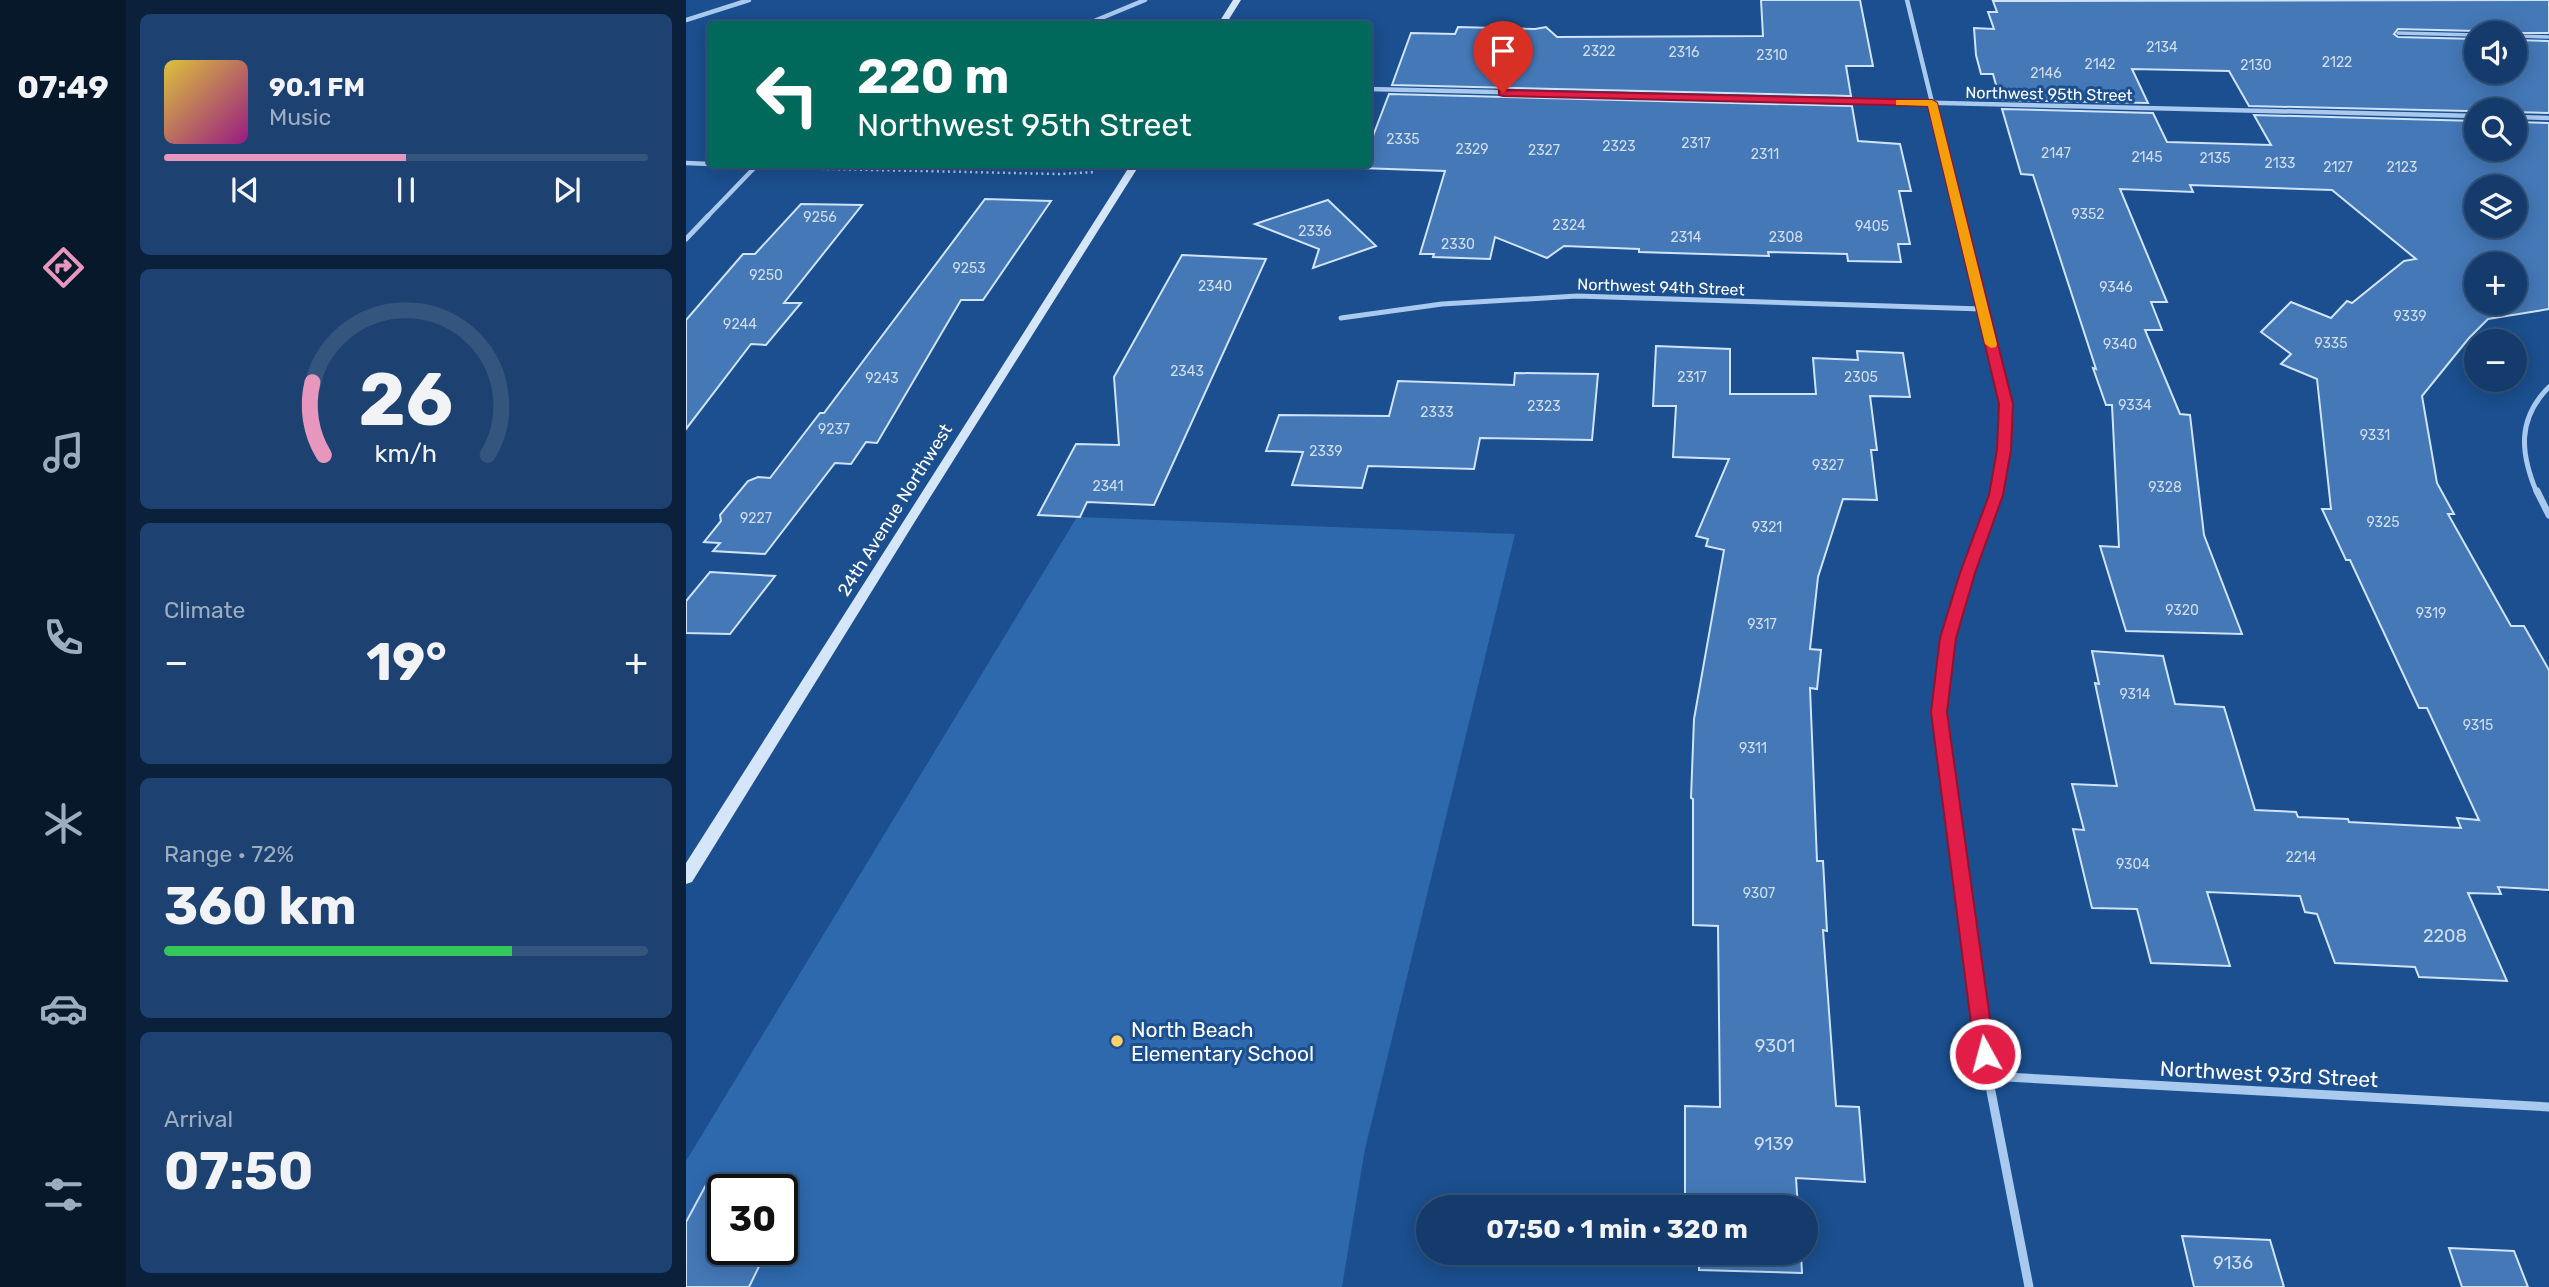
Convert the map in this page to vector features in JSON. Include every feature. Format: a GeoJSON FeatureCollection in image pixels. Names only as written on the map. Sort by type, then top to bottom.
{"type":"FeatureCollection","features":[{"type":"Feature","properties":{"kind":"street"},"geometry":{"type":"LineString","coordinates":[[686,20],[749,0]]}},
{"type":"Feature","properties":{"kind":"street"},"geometry":{"type":"LineString","coordinates":[[1094,21],[1145,0]]}},
{"type":"Feature","properties":{"kind":"street"},"geometry":{"type":"LineString","coordinates":[[1224,21],[1237,0]]}},
{"type":"Feature","properties":{"kind":"street"},"geometry":{"type":"LineString","coordinates":[[1907,0],[2006,404],[2004,450],[1996,495],[1967,573],[1948,638],[1939,712],[1988,1076],[2029,1287]]}},
{"type":"Feature","properties":{"kind":"street","name":"Northwest 95th Street"},"geometry":{"type":"LineString","coordinates":[[1372,89],[2464,116]]}},
{"type":"Feature","properties":{"kind":"street"},"geometry":{"type":"LineString","coordinates":[[2527,117],[2549,118]]}},
{"type":"Feature","properties":{"kind":"street"},"geometry":{"type":"LineString","coordinates":[[686,163],[707,164]]}},
{"type":"Feature","properties":{"kind":"street"},"geometry":{"type":"LineString","coordinates":[[686,239],[752,168]]}},
{"type":"Feature","properties":{"kind":"street","name":"24th Avenue Northwest"},"geometry":{"type":"LineString","coordinates":[[686,877],[1133,168]]}},
{"type":"Feature","properties":{"kind":"street","name":"Northwest 94th Street"},"geometry":{"type":"LineString","coordinates":[[1341,318],[1442,304],[1577,296],[1982,309]]}},
{"type":"Feature","properties":{"kind":"street"},"geometry":{"type":"LineString","coordinates":[[2549,387],[2541,393],[2526,420],[2524,456],[2538,497],[2549,514]]}},
{"type":"Feature","properties":{"kind":"street","name":"Northwest 93rd Street"},"geometry":{"type":"LineString","coordinates":[[1988,1076],[2549,1107]]}},
{"type":"Feature","properties":{"kind":"lane"},"geometry":{"type":"LineString","coordinates":[[2398,33],[2464,35]]}},
{"type":"Feature","properties":{"kind":"lane"},"geometry":{"type":"LineString","coordinates":[[2527,36],[2549,37]]}},
{"type":"Feature","properties":{"kind":"path"},"geometry":{"type":"LineString","coordinates":[[799,168],[1103,173]]}},
{"type":"Feature","properties":{"kind":"shaded area","name":"North Beach Elementary School"},"geometry":{"type":"Polygon","coordinates":[[[1077,517],[1515,534],[1365,1149],[1342,1287],[686,1287],[686,1161],[1077,517]]]}},
{"type":"Feature","properties":{"kind":"building"},"geometry":{"type":"Polygon","coordinates":[[[1761,0],[1860,0],[1873,66],[1846,66],[1851,96],[1392,85],[1411,33],[1455,34],[1458,27],[1546,27],[1557,37],[1763,36],[1761,0]]]}},
{"type":"Feature","properties":{"kind":"building"},"geometry":{"type":"Polygon","coordinates":[[[2549,0],[2549,33],[2527,33],[2527,21],[2464,21],[2464,31],[2398,29],[2394,34],[2398,37],[2464,39],[2464,84],[2527,84],[2527,40],[2549,41],[2549,113],[2527,112],[2527,98],[2464,98],[2464,111],[2249,106],[2229,71],[2132,69],[2148,103],[2000,100],[1993,74],[1981,74],[1974,28],[1994,29],[1988,12],[1997,12],[1993,1],[2549,0]]]}},
{"type":"Feature","properties":{"kind":"building"},"geometry":{"type":"Polygon","coordinates":[[[1389,94],[1852,106],[1858,141],[1900,144],[1911,191],[1899,191],[1910,244],[1898,244],[1901,262],[1848,261],[1847,254],[1768,252],[1769,256],[1639,252],[1639,249],[1564,246],[1547,258],[1495,237],[1490,259],[1433,257],[1434,254],[1420,254],[1445,171],[1361,168],[1372,168],[1372,139],[1389,94]]]}},
{"type":"Feature","properties":{"kind":"building"},"geometry":{"type":"Polygon","coordinates":[[[2002,109],[2153,113],[2167,142],[2271,145],[2254,115],[2464,121],[2464,161],[2527,161],[2527,122],[2549,123],[2549,309],[2527,313],[2527,252],[2464,252],[2464,315],[2512,315],[2488,319],[2478,329],[2464,329],[2464,344],[2422,396],[2437,483],[2454,514],[2448,514],[2511,626],[2524,626],[2549,670],[2549,890],[2498,887],[2501,894],[2468,893],[2507,981],[2419,977],[2415,967],[2335,963],[2317,914],[2305,912],[2300,896],[2207,892],[2230,966],[2151,963],[2137,909],[2092,908],[2073,829],[2084,830],[2072,784],[2117,786],[2095,683],[2099,684],[2092,651],[2163,656],[2175,704],[2224,707],[2255,810],[2296,812],[2298,817],[2348,819],[2349,822],[2461,828],[2457,818],[2479,820],[2427,708],[2419,708],[2350,560],[2346,560],[2322,509],[2331,509],[2317,379],[2281,364],[2291,354],[2261,332],[2291,302],[2331,318],[2347,301],[2352,303],[2404,261],[2416,259],[2332,190],[2190,185],[2193,192],[2120,189],[2167,302],[2151,302],[2162,330],[2145,330],[2180,414],[2190,415],[2204,535],[2242,634],[2126,631],[2100,546],[2119,547],[2112,405],[2106,405],[2093,368],[2096,369],[2033,175],[2021,174],[2002,109]]]}},
{"type":"Feature","properties":{"kind":"building"},"geometry":{"type":"Polygon","coordinates":[[[985,199],[1051,201],[983,300],[961,300],[877,443],[866,442],[851,464],[835,463],[765,554],[713,551],[720,543],[704,542],[721,521],[720,515],[748,481],[758,477],[770,478],[820,413],[824,413],[985,199]]]}},
{"type":"Feature","properties":{"kind":"building"},"geometry":{"type":"Polygon","coordinates":[[[1328,200],[1376,246],[1313,268],[1319,249],[1255,224],[1328,200]]]}},
{"type":"Feature","properties":{"kind":"building"},"geometry":{"type":"Polygon","coordinates":[[[801,204],[862,205],[784,303],[801,303],[766,345],[751,344],[686,429],[686,320],[743,254],[755,254],[801,204]]]}},
{"type":"Feature","properties":{"kind":"building"},"geometry":{"type":"Polygon","coordinates":[[[1182,255],[1266,259],[1154,505],[1087,502],[1080,517],[1038,515],[1076,444],[1119,445],[1114,377],[1182,255]]]}},
{"type":"Feature","properties":{"kind":"building"},"geometry":{"type":"Polygon","coordinates":[[[1656,346],[1730,349],[1730,394],[1816,394],[1813,358],[1858,360],[1857,351],[1903,353],[1910,397],[1870,396],[1877,450],[1871,450],[1877,500],[1843,499],[1818,577],[1810,649],[1821,650],[1817,689],[1810,688],[1817,861],[1823,861],[1827,931],[1823,930],[1836,1106],[1859,1107],[1865,1182],[1796,1178],[1797,1195],[1685,1195],[1685,1106],[1720,1107],[1718,926],[1693,925],[1691,798],[1694,719],[1724,550],[1706,546],[1708,539],[1696,536],[1729,459],[1673,457],[1676,406],[1653,406],[1656,346]]]}},
{"type":"Feature","properties":{"kind":"building"},"geometry":{"type":"Polygon","coordinates":[[[1515,373],[1598,374],[1592,440],[1480,438],[1474,469],[1368,466],[1362,488],[1292,485],[1303,452],[1266,451],[1279,415],[1389,416],[1398,381],[1514,385],[1515,373]]]}},
{"type":"Feature","properties":{"kind":"building"},"geometry":{"type":"Polygon","coordinates":[[[710,572],[775,576],[730,634],[686,633],[686,601],[710,572]]]}},
{"type":"Feature","properties":{"kind":"building"},"geometry":{"type":"Polygon","coordinates":[[[707,1183],[707,1265],[760,1265],[749,1287],[686,1287],[686,1222],[707,1183]]]}},
{"type":"Feature","properties":{"kind":"building"},"geometry":{"type":"Polygon","coordinates":[[[2182,1236],[2270,1240],[2284,1287],[2194,1287],[2182,1236]]]}},
{"type":"Feature","properties":{"kind":"building"},"geometry":{"type":"Polygon","coordinates":[[[2449,1248],[2514,1251],[2528,1287],[2462,1287],[2449,1248]]]}},
{"type":"Feature","properties":{"kind":"building"},"geometry":{"type":"Polygon","coordinates":[[[1699,1265],[1802,1265],[1802,1273],[1699,1270],[1699,1265]]]}},
{"type":"Feature","properties":{"kind":"slow traffic"},"geometry":{"type":"LineString","coordinates":[[1900,102],[1932,103],[1991,344]]}},
{"type":"Feature","properties":{"kind":"place","name":"North Beach Elementary School"},"geometry":{"type":"Point","coordinates":[1117,1041]}},
{"type":"Feature","properties":{"kind":"route"},"geometry":{"type":"LineString","coordinates":[[1503,93],[1932,103],[2006,404],[2004,450],[1996,495],[1967,573],[1948,638],[1939,712],[1985,1054]]}}]}
